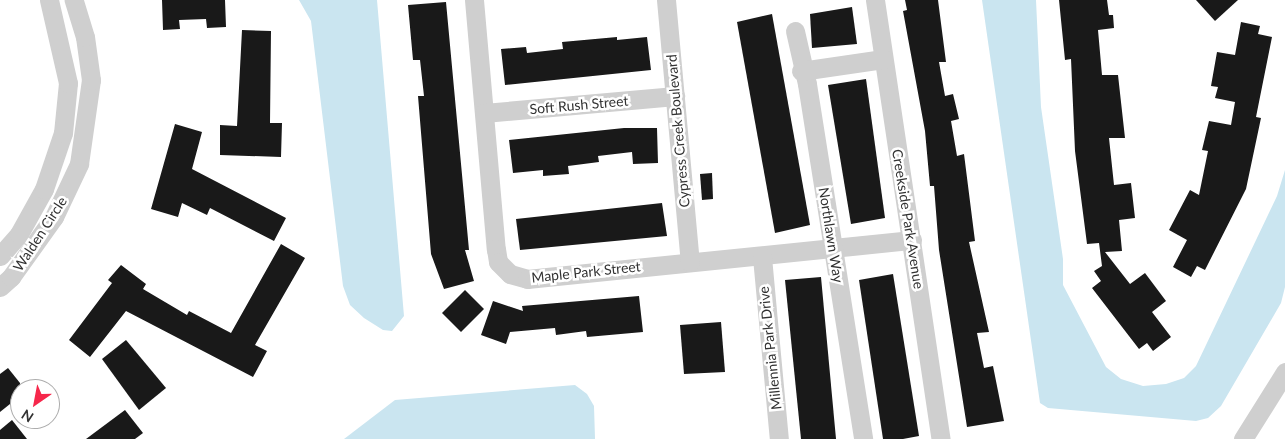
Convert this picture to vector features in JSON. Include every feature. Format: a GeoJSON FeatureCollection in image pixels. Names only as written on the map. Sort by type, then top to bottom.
{"type":"FeatureCollection","features":[{"type":"Feature","properties":{"kind":"street","name":"Walden Circle"},"geometry":{"type":"LineString","coordinates":[[0,256],[19,234],[44,189],[63,133],[68,83],[49,0]]}},
{"type":"Feature","properties":{"kind":"street","name":"Walden Circle"},"geometry":{"type":"LineString","coordinates":[[0,287],[11,277],[54,217],[79,164],[91,80],[85,36],[74,0]]}},
{"type":"Feature","properties":{"kind":"street","name":"Maple Park Street"},"geometry":{"type":"LineString","coordinates":[[474,0],[496,249],[498,262],[510,274],[527,279],[690,262],[762,257],[912,240]]}},
{"type":"Feature","properties":{"kind":"street","name":"Cypress Creek Boulevard"},"geometry":{"type":"LineString","coordinates":[[666,0],[690,262]]}},
{"type":"Feature","properties":{"kind":"street","name":"Creekside Park Avenue"},"geometry":{"type":"LineString","coordinates":[[874,0],[941,439]]}},
{"type":"Feature","properties":{"kind":"street","name":"Northlawn Way"},"geometry":{"type":"LineString","coordinates":[[795,31],[834,249],[863,439]]}},
{"type":"Feature","properties":{"kind":"street"},"geometry":{"type":"LineString","coordinates":[[801,71],[883,59]]}},
{"type":"Feature","properties":{"kind":"street","name":"Soft Rush Street"},"geometry":{"type":"LineString","coordinates":[[484,113],[674,96]]}},
{"type":"Feature","properties":{"kind":"street","name":"Millennia Park Drive"},"geometry":{"type":"LineString","coordinates":[[762,257],[779,439]]}},
{"type":"Feature","properties":{"kind":"street"},"geometry":{"type":"LineString","coordinates":[[1243,439],[1285,372]]}},
{"type":"Feature","properties":{"kind":"water"},"geometry":{"type":"Polygon","coordinates":[[[299,0],[377,0],[404,316],[392,331],[383,330],[364,318],[350,305],[343,286],[311,21],[299,0]]]}},
{"type":"Feature","properties":{"kind":"water"},"geometry":{"type":"Polygon","coordinates":[[[982,0],[1036,0],[1041,107],[1063,259],[1063,285],[1106,367],[1121,379],[1143,386],[1166,384],[1184,378],[1196,366],[1277,196],[1285,170],[1285,287],[1281,303],[1221,406],[1208,418],[1196,421],[1048,408],[1040,403],[982,0]]]}},
{"type":"Feature","properties":{"kind":"water"},"geometry":{"type":"Polygon","coordinates":[[[575,385],[587,394],[594,406],[595,439],[344,439],[395,400],[575,385]]]}},
{"type":"Feature","properties":{"kind":"building"},"geometry":{"type":"Polygon","coordinates":[[[162,0],[225,0],[226,27],[207,28],[206,19],[179,20],[180,29],[163,30],[162,0]]]}},
{"type":"Feature","properties":{"kind":"building"},"geometry":{"type":"Polygon","coordinates":[[[905,0],[938,0],[946,62],[939,62],[945,96],[953,94],[959,119],[951,121],[957,156],[964,154],[975,241],[969,242],[989,332],[977,333],[984,368],[993,366],[1004,421],[967,427],[939,250],[934,186],[930,186],[925,131],[903,11],[907,10],[905,0]]]}},
{"type":"Feature","properties":{"kind":"building"},"geometry":{"type":"Polygon","coordinates":[[[1059,0],[1107,0],[1109,15],[1113,15],[1114,28],[1098,30],[1102,75],[1118,75],[1125,138],[1109,138],[1114,185],[1131,183],[1135,218],[1119,220],[1122,251],[1105,252],[1130,284],[1145,273],[1166,301],[1152,312],[1171,337],[1153,351],[1147,343],[1139,349],[1092,288],[1101,281],[1094,271],[1102,266],[1099,243],[1087,244],[1075,151],[1071,59],[1065,60],[1059,0]]]}},
{"type":"Feature","properties":{"kind":"building"},"geometry":{"type":"Polygon","coordinates":[[[1196,0],[1238,0],[1215,21],[1196,0]]]}},
{"type":"Feature","properties":{"kind":"building"},"geometry":{"type":"Polygon","coordinates":[[[446,2],[469,250],[465,250],[474,281],[444,289],[431,254],[418,96],[424,96],[420,60],[413,60],[408,5],[446,2]]]}},
{"type":"Feature","properties":{"kind":"building"},"geometry":{"type":"Polygon","coordinates":[[[852,7],[857,44],[812,48],[810,14],[852,7]]]}},
{"type":"Feature","properties":{"kind":"building"},"geometry":{"type":"Polygon","coordinates":[[[772,14],[810,225],[775,233],[737,22],[772,14]]]}},
{"type":"Feature","properties":{"kind":"building"},"geometry":{"type":"Polygon","coordinates":[[[1241,22],[1260,26],[1258,34],[1272,37],[1256,117],[1261,118],[1246,189],[1205,270],[1197,266],[1191,277],[1173,267],[1187,240],[1169,230],[1190,190],[1199,195],[1208,151],[1202,150],[1209,121],[1231,125],[1235,102],[1215,98],[1218,87],[1211,86],[1217,52],[1235,55],[1241,22]]]}},
{"type":"Feature","properties":{"kind":"building"},"geometry":{"type":"Polygon","coordinates":[[[242,30],[271,31],[270,123],[282,123],[281,157],[220,155],[220,125],[237,126],[242,30]]]}},
{"type":"Feature","properties":{"kind":"building"},"geometry":{"type":"Polygon","coordinates":[[[617,37],[617,40],[647,37],[651,70],[505,85],[501,49],[526,47],[527,53],[563,49],[562,42],[617,37]]]}},
{"type":"Feature","properties":{"kind":"building"},"geometry":{"type":"Polygon","coordinates":[[[866,79],[885,218],[851,224],[828,85],[866,79]]]}},
{"type":"Feature","properties":{"kind":"building"},"geometry":{"type":"Polygon","coordinates":[[[175,124],[202,132],[192,169],[286,218],[274,241],[210,208],[207,215],[182,203],[178,217],[151,209],[175,124]]]}},
{"type":"Feature","properties":{"kind":"building"},"geometry":{"type":"Polygon","coordinates":[[[624,128],[657,128],[658,163],[633,164],[632,152],[598,156],[599,162],[568,166],[569,174],[543,176],[543,170],[513,173],[509,140],[624,128]]]}},
{"type":"Feature","properties":{"kind":"building"},"geometry":{"type":"Polygon","coordinates":[[[712,173],[713,199],[702,200],[700,174],[712,173]]]}},
{"type":"Feature","properties":{"kind":"building"},"geometry":{"type":"Polygon","coordinates":[[[662,203],[667,236],[520,250],[516,219],[662,203]]]}},
{"type":"Feature","properties":{"kind":"building"},"geometry":{"type":"Polygon","coordinates":[[[281,244],[305,258],[255,345],[267,351],[253,377],[126,311],[90,357],[69,340],[112,283],[108,280],[121,265],[146,284],[143,289],[187,315],[189,311],[231,333],[281,244]]]}},
{"type":"Feature","properties":{"kind":"building"},"geometry":{"type":"Polygon","coordinates":[[[893,274],[919,436],[903,439],[883,439],[859,280],[893,274]]]}},
{"type":"Feature","properties":{"kind":"building"},"geometry":{"type":"Polygon","coordinates":[[[821,277],[836,439],[801,439],[785,280],[821,277]]]}},
{"type":"Feature","properties":{"kind":"building"},"geometry":{"type":"Polygon","coordinates":[[[465,290],[484,309],[461,332],[442,313],[465,290]]]}},
{"type":"Feature","properties":{"kind":"building"},"geometry":{"type":"Polygon","coordinates":[[[639,296],[643,332],[587,337],[586,331],[556,335],[555,328],[510,332],[506,344],[481,335],[493,301],[523,311],[522,306],[639,296]]]}},
{"type":"Feature","properties":{"kind":"building"},"geometry":{"type":"Polygon","coordinates":[[[721,322],[725,372],[684,374],[680,325],[721,322]]]}},
{"type":"Feature","properties":{"kind":"building"},"geometry":{"type":"Polygon","coordinates":[[[126,340],[166,388],[139,410],[102,359],[126,340]]]}},
{"type":"Feature","properties":{"kind":"building"},"geometry":{"type":"Polygon","coordinates":[[[8,368],[17,379],[10,379],[10,404],[0,412],[0,374],[8,368]]]}},
{"type":"Feature","properties":{"kind":"building"},"geometry":{"type":"Polygon","coordinates":[[[125,410],[143,433],[135,439],[86,439],[125,410]]]}},
{"type":"Feature","properties":{"kind":"building"},"geometry":{"type":"Polygon","coordinates":[[[10,422],[10,429],[19,429],[27,439],[0,439],[0,430],[10,422]]]}}]}
